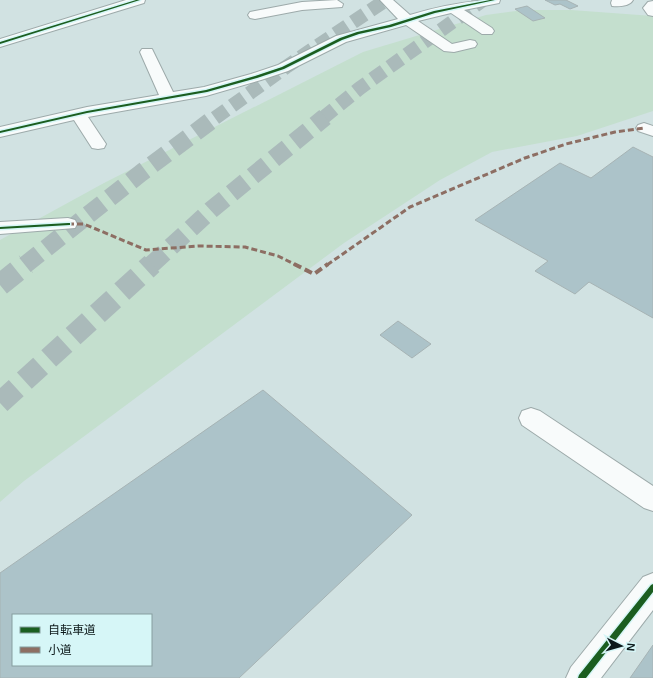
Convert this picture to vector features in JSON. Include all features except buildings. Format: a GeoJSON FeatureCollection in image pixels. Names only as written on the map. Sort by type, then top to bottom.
{"type":"FeatureCollection","features":[{"type":"Feature","properties":{"kind":"street"},"geometry":{"type":"LineString","coordinates":[[0,43],[139,0]]}},
{"type":"Feature","properties":{"kind":"street"},"geometry":{"type":"LineString","coordinates":[[386,0],[408,21],[449,48],[470,44]]}},
{"type":"Feature","properties":{"kind":"street"},"geometry":{"type":"LineString","coordinates":[[265,17],[299,3],[345,15],[408,21],[453,8],[494,0]]}},
{"type":"Feature","properties":{"kind":"street"},"geometry":{"type":"LineString","coordinates":[[646,0],[653,4],[649,8],[653,12]]}},
{"type":"Feature","properties":{"kind":"street"},"geometry":{"type":"LineString","coordinates":[[453,8],[487,30]]}},
{"type":"Feature","properties":{"kind":"street"},"geometry":{"type":"LineString","coordinates":[[0,132],[78,114],[168,98],[244,78],[288,69],[341,39],[345,15]]}},
{"type":"Feature","properties":{"kind":"street"},"geometry":{"type":"LineString","coordinates":[[155,60],[168,98]]}},
{"type":"Feature","properties":{"kind":"street"},"geometry":{"type":"LineString","coordinates":[[78,114],[98,144]]}},
{"type":"Feature","properties":{"kind":"street"},"geometry":{"type":"LineString","coordinates":[[0,228],[68,224]]}},
{"type":"Feature","properties":{"kind":"street"},"geometry":{"type":"LineString","coordinates":[[531,418],[653,500]]}},
{"type":"Feature","properties":{"kind":"street"},"geometry":{"type":"LineString","coordinates":[[582,678],[653,587]]}},
{"type":"Feature","properties":{"kind":"green space"},"geometry":{"type":"Polygon","coordinates":[[[524,10],[571,10],[653,16],[653,111],[577,136],[492,152],[440,180],[344,243],[24,481],[0,502],[0,240],[104,183],[363,52],[486,15],[524,10]]]}},
{"type":"Feature","properties":{"kind":"tunnel"},"geometry":{"type":"LineString","coordinates":[[215,118],[286,67],[386,0]]}},
{"type":"Feature","properties":{"kind":"tunnel"},"geometry":{"type":"LineString","coordinates":[[323,118],[360,88],[483,0]]}},
{"type":"Feature","properties":{"kind":"tunnel"},"geometry":{"type":"LineString","coordinates":[[25,265],[141,173],[216,117]]}},
{"type":"Feature","properties":{"kind":"tunnel"},"geometry":{"type":"LineString","coordinates":[[151,265],[211,210],[325,117]]}},
{"type":"Feature","properties":{"kind":"tunnel"},"geometry":{"type":"LineString","coordinates":[[0,285],[26,264]]}},
{"type":"Feature","properties":{"kind":"tunnel"},"geometry":{"type":"LineString","coordinates":[[0,403],[152,264]]}},
{"type":"Feature","properties":{"kind":"marked path"},"geometry":{"type":"LineString","coordinates":[[68,224],[84,224],[146,250],[198,246],[245,247],[278,256],[314,274],[410,207],[525,158],[566,144],[615,132],[644,128]]}},
{"type":"Feature","properties":{"kind":"cycle path"},"geometry":{"type":"LineString","coordinates":[[0,43],[139,0]]}},
{"type":"Feature","properties":{"kind":"cycle path"},"geometry":{"type":"LineString","coordinates":[[0,132],[87,112],[206,91],[283,68],[341,39],[358,33],[390,26],[434,12],[494,0]]}},
{"type":"Feature","properties":{"kind":"cycle path"},"geometry":{"type":"LineString","coordinates":[[0,228],[68,224]]}},
{"type":"Feature","properties":{"kind":"cycle path"},"geometry":{"type":"LineString","coordinates":[[582,678],[653,587]]}}]}
